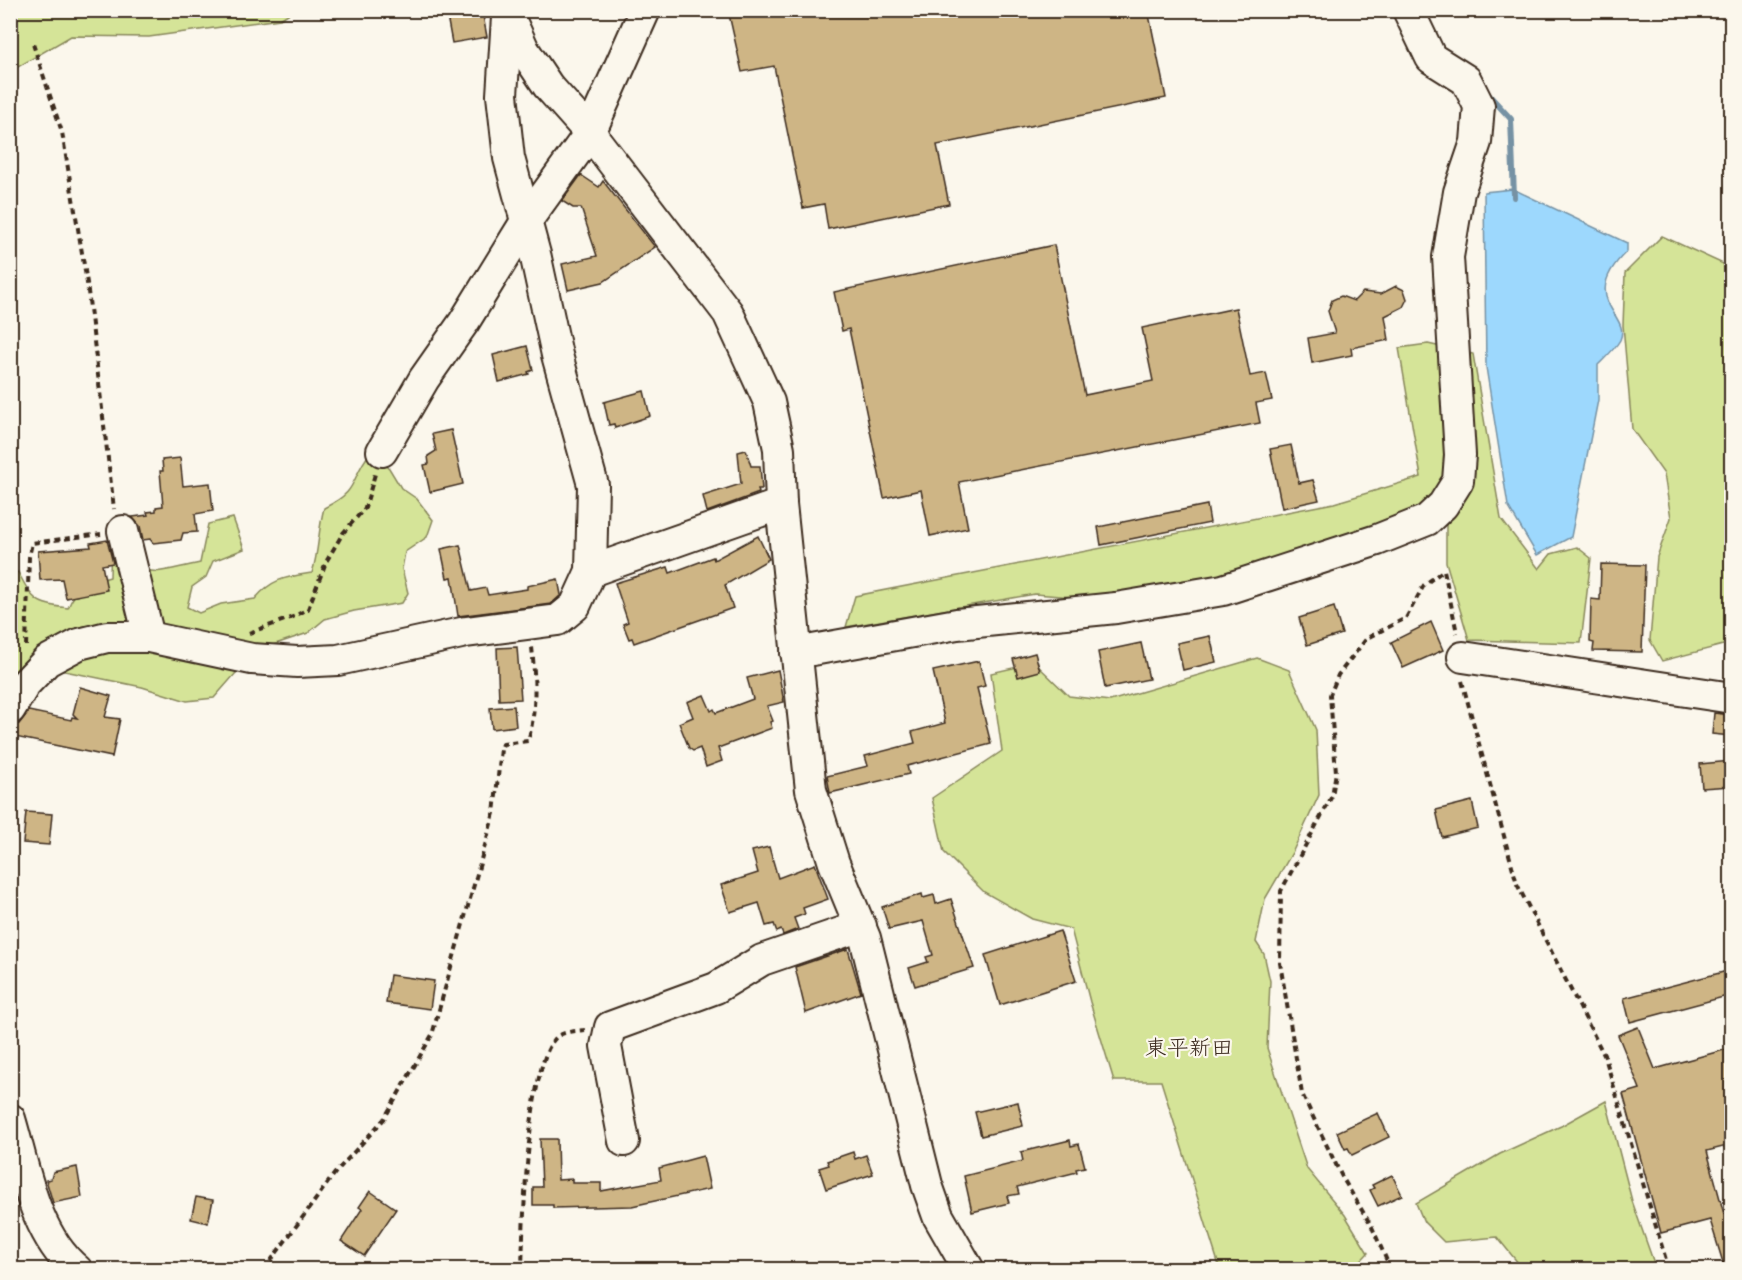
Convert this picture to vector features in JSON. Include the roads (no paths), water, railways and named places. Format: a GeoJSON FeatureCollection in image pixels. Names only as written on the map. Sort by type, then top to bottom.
{"type":"FeatureCollection","features":[{"type":"Feature","properties":{"kind":"street"},"geometry":{"type":"LineString","coordinates":[[382,451],[424,379],[464,322],[525,223],[590,133],[645,10]]}},
{"type":"Feature","properties":{"kind":"street"},"geometry":{"type":"LineString","coordinates":[[796,653],[957,624],[1116,608],[1223,590],[1377,540],[1427,520],[1443,505],[1458,481],[1460,455],[1448,257],[1459,192],[1476,142],[1479,106],[1466,80],[1431,58],[1408,10]]}},
{"type":"Feature","properties":{"kind":"street"},"geometry":{"type":"LineString","coordinates":[[507,13],[524,50],[548,86],[590,133],[728,313],[769,402],[779,449],[781,504],[811,790],[834,863],[861,926],[927,1185],[938,1216],[969,1269]]}},
{"type":"Feature","properties":{"kind":"street"},"geometry":{"type":"LineString","coordinates":[[18,696],[47,661],[79,644],[107,637],[149,637],[252,659],[297,662],[338,660],[466,632],[530,626],[558,620],[575,606],[591,571],[593,485],[509,158],[502,96],[507,13]]}},
{"type":"Feature","properties":{"kind":"street"},"geometry":{"type":"LineString","coordinates":[[591,571],[781,504]]}},
{"type":"Feature","properties":{"kind":"street"},"geometry":{"type":"LineString","coordinates":[[123,531],[149,637]]}},
{"type":"Feature","properties":{"kind":"street"},"geometry":{"type":"LineString","coordinates":[[1464,657],[1731,698]]}},
{"type":"Feature","properties":{"kind":"street"},"geometry":{"type":"LineString","coordinates":[[624,1140],[606,1046],[610,1027],[716,987],[762,960],[861,926]]}},
{"type":"Feature","properties":{"kind":"street"},"geometry":{"type":"LineString","coordinates":[[10,1119],[48,1236],[77,1269]]}},
{"type":"Feature","properties":{"kind":"water"},"geometry":{"type":"Polygon","coordinates":[[[1513,189],[1627,243],[1627,251],[1613,268],[1606,282],[1609,305],[1622,331],[1618,343],[1598,365],[1598,400],[1571,537],[1537,555],[1508,506],[1486,367],[1484,192],[1513,189]]]}},
{"type":"Feature","properties":{"kind":"waterway"},"geometry":{"type":"LineString","coordinates":[[1487,93],[1511,119],[1514,197]]}},
{"type":"Feature","properties":{"kind":"district","name":"東平新田"},"geometry":{"type":"Point","coordinates":[1189,1050]}}]}
